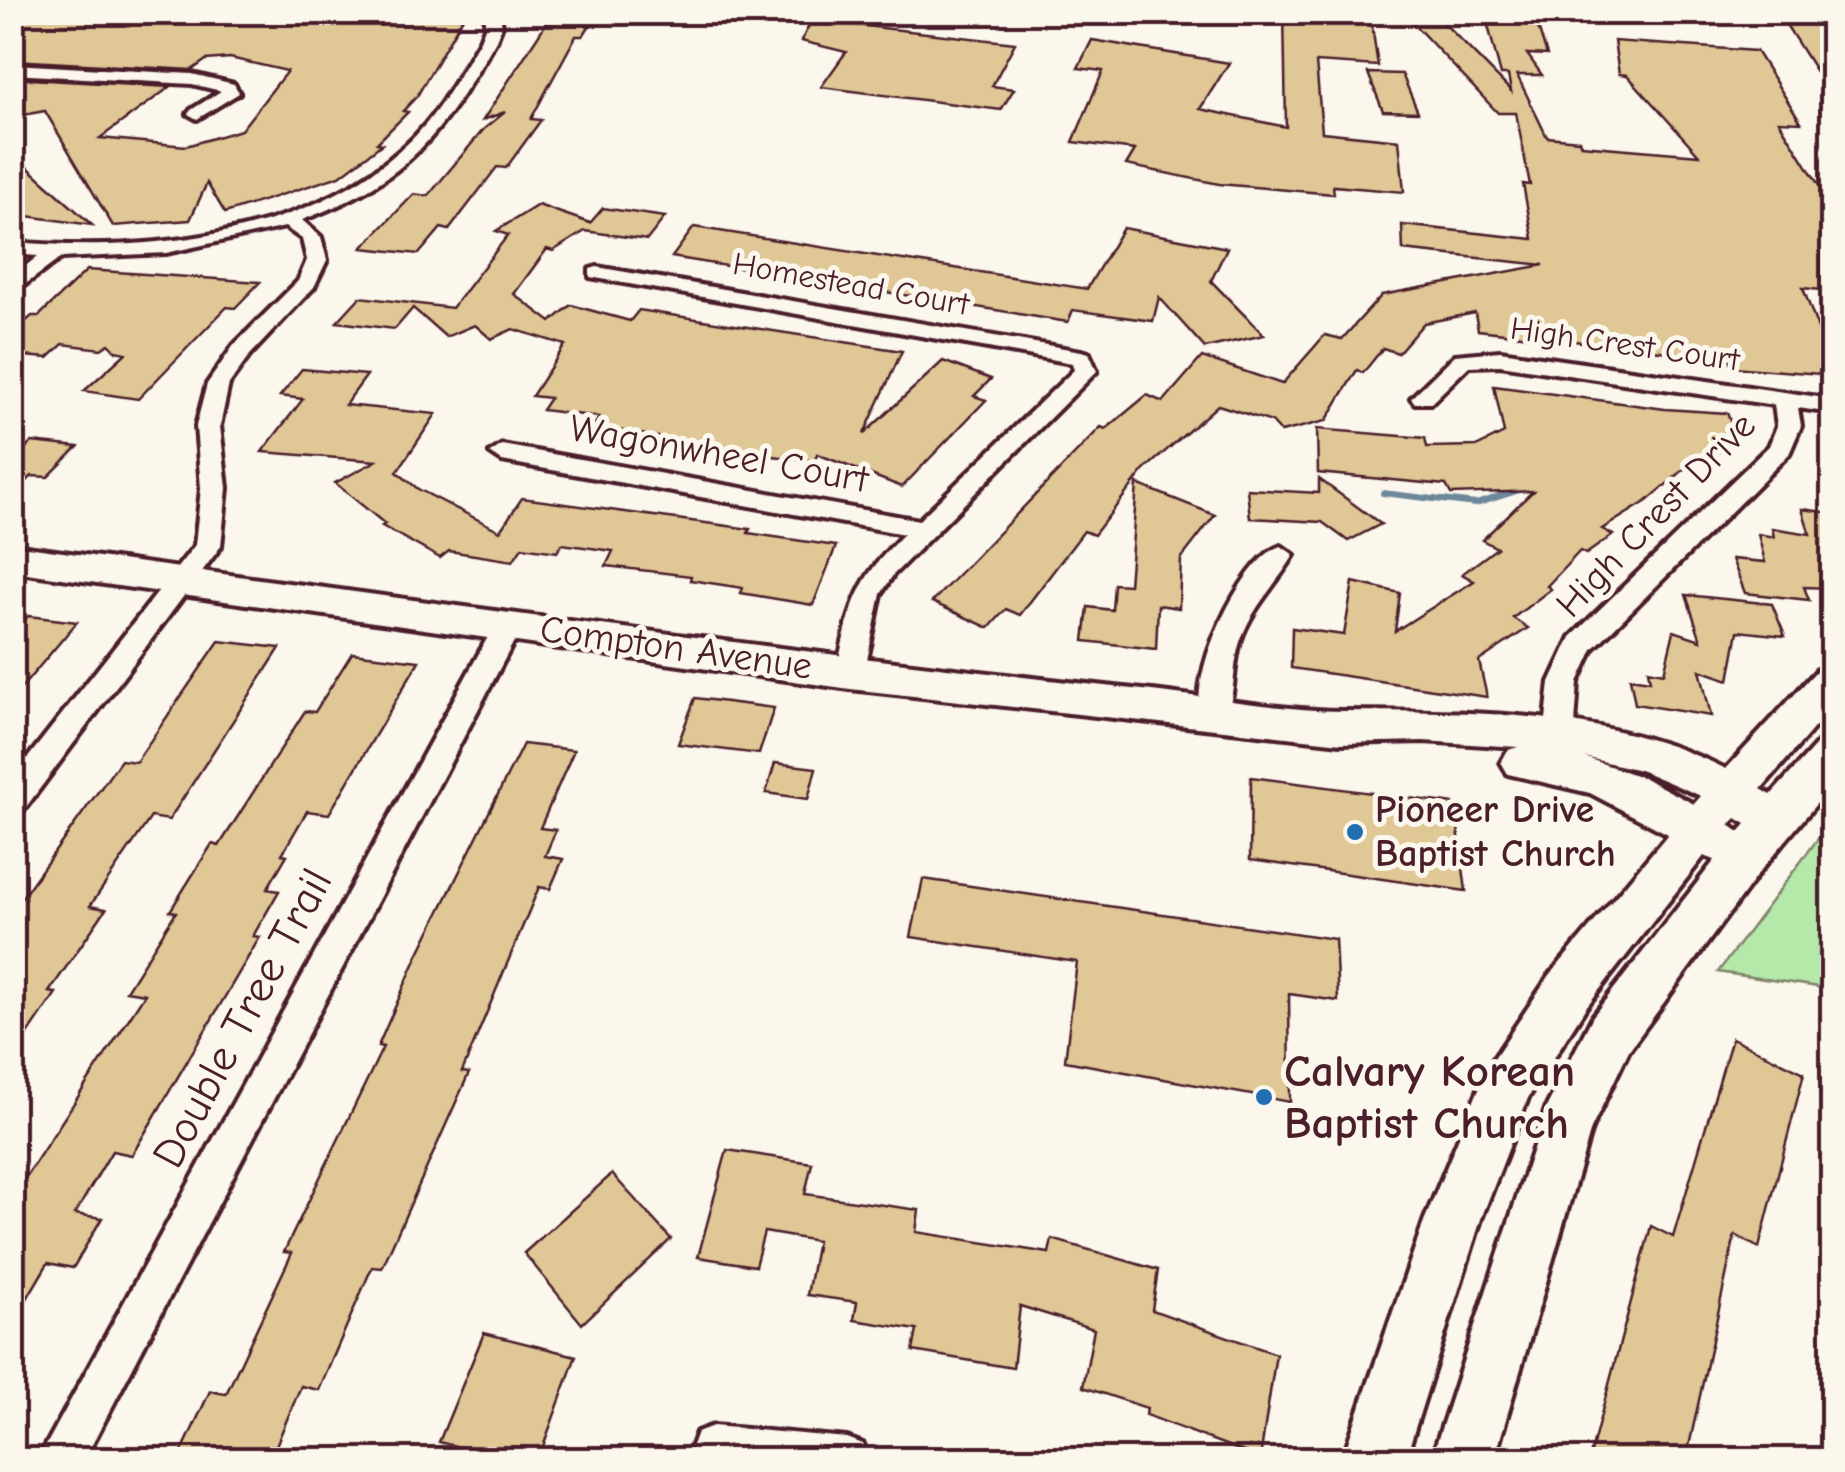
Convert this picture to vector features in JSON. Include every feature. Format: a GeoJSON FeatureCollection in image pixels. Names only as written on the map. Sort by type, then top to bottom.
{"type":"FeatureCollection","features":[{"type":"Feature","properties":{"kind":"street"},"geometry":{"type":"LineString","coordinates":[[12,248],[55,253],[188,244],[287,218],[338,198],[409,154],[446,109],[488,40],[492,13]]}},
{"type":"Feature","properties":{"kind":"street"},"geometry":{"type":"LineString","coordinates":[[12,69],[192,80],[228,88],[230,93],[223,100],[196,114]]}},
{"type":"Feature","properties":{"kind":"street"},"geometry":{"type":"LineString","coordinates":[[12,802],[187,579],[208,546],[214,488],[208,426],[218,384],[242,350],[307,284],[317,260],[311,237],[287,218]]}},
{"type":"Feature","properties":{"kind":"street"},"geometry":{"type":"LineString","coordinates":[[12,288],[55,253]]}},
{"type":"Feature","properties":{"kind":"street","name":"Homestead Court"},"geometry":{"type":"LineString","coordinates":[[597,274],[1081,358],[1086,371],[922,529]]}},
{"type":"Feature","properties":{"kind":"street","name":"High Crest Court"},"geometry":{"type":"LineString","coordinates":[[1423,398],[1462,360],[1500,358],[1832,406]]}},
{"type":"Feature","properties":{"kind":"street","name":"High Crest Drive"},"geometry":{"type":"LineString","coordinates":[[1559,738],[1564,682],[1581,644],[1780,449],[1789,426],[1785,400]]}},
{"type":"Feature","properties":{"kind":"street","name":"Wagonwheel Court"},"geometry":{"type":"LineString","coordinates":[[502,453],[922,529]]}},
{"type":"Feature","properties":{"kind":"street"},"geometry":{"type":"LineString","coordinates":[[850,674],[868,594],[884,569],[922,529]]}},
{"type":"Feature","properties":{"kind":"street"},"geometry":{"type":"LineString","coordinates":[[1214,712],[1218,660],[1234,614],[1281,555]]}},
{"type":"Feature","properties":{"kind":"street","name":"Compton Avenue"},"geometry":{"type":"LineString","coordinates":[[12,558],[187,579],[850,674],[1342,727],[1401,722],[1559,738],[1641,753],[1697,774],[1744,858]]}},
{"type":"Feature","properties":{"kind":"street","name":"Double Tree Trail"},"geometry":{"type":"LineString","coordinates":[[60,1460],[509,624]]}},
{"type":"Feature","properties":{"kind":"street"},"geometry":{"type":"LineString","coordinates":[[1373,1460],[1453,1219],[1508,1084],[1568,991],[1715,811],[1832,680]]}},
{"type":"Feature","properties":{"kind":"street","name":"Compton Avenue"},"geometry":{"type":"LineString","coordinates":[[1342,727],[1402,748],[1563,767],[1715,811],[1776,821]]}},
{"type":"Feature","properties":{"kind":"street"},"geometry":{"type":"LineString","coordinates":[[1462,1460],[1566,1124],[1610,1033],[1744,858],[1832,756]]}},
{"type":"Feature","properties":{"kind":"street"},"geometry":{"type":"LineString","coordinates":[[714,1448],[847,1460]]}},
{"type":"Feature","properties":{"kind":"green space"},"geometry":{"type":"Polygon","coordinates":[[[1832,820],[1832,989],[1718,972],[1832,820]]]}},
{"type":"Feature","properties":{"kind":"building"},"geometry":{"type":"Polygon","coordinates":[[[20,12],[390,12],[387,15],[463,17],[417,96],[403,111],[408,112],[377,143],[382,144],[340,176],[225,213],[207,183],[190,220],[113,226],[45,111],[12,117],[12,78],[170,87],[100,138],[186,146],[241,130],[287,71],[230,58],[206,60],[192,70],[12,60],[12,34],[19,33],[20,12]]]}},
{"type":"Feature","properties":{"kind":"building"},"geometry":{"type":"Polygon","coordinates":[[[559,12],[598,12],[583,36],[576,36],[531,119],[541,120],[506,168],[497,167],[449,230],[441,228],[419,254],[362,248],[414,194],[428,196],[484,129],[505,112],[483,120],[547,22],[554,22],[559,12]]]}},
{"type":"Feature","properties":{"kind":"building"},"geometry":{"type":"Polygon","coordinates":[[[1284,12],[1370,12],[1378,66],[1316,62],[1322,132],[1399,140],[1404,192],[1333,186],[1334,194],[1219,184],[1126,165],[1135,150],[1073,142],[1103,71],[1078,68],[1092,40],[1229,63],[1200,109],[1286,127],[1284,12]]]}},
{"type":"Feature","properties":{"kind":"building"},"geometry":{"type":"Polygon","coordinates":[[[1416,12],[1433,12],[1511,91],[1508,75],[1501,75],[1486,18],[1536,21],[1547,55],[1527,54],[1542,75],[1517,75],[1547,137],[1579,140],[1581,145],[1699,155],[1627,75],[1619,74],[1614,41],[1756,51],[1801,122],[1779,121],[1822,190],[1821,290],[1803,288],[1821,337],[1832,338],[1832,375],[1732,367],[1729,359],[1478,330],[1475,313],[1424,323],[1398,353],[1383,348],[1363,373],[1357,370],[1326,421],[1281,432],[1272,422],[1218,405],[1144,470],[1094,535],[1084,531],[1020,615],[1006,609],[989,628],[932,602],[1101,427],[1106,429],[1147,395],[1163,402],[1202,357],[1282,384],[1325,335],[1342,339],[1382,295],[1544,265],[1403,250],[1402,225],[1533,239],[1523,184],[1530,185],[1516,113],[1498,113],[1409,19],[1416,12]]]}},
{"type":"Feature","properties":{"kind":"building"},"geometry":{"type":"Polygon","coordinates":[[[1778,12],[1832,12],[1832,97],[1778,12]]]}},
{"type":"Feature","properties":{"kind":"building"},"geometry":{"type":"Polygon","coordinates":[[[812,20],[1015,43],[992,86],[1014,89],[1001,110],[821,87],[846,52],[801,41],[812,20]]]}},
{"type":"Feature","properties":{"kind":"building"},"geometry":{"type":"Polygon","coordinates":[[[1368,73],[1402,74],[1418,112],[1383,111],[1368,73]]]}},
{"type":"Feature","properties":{"kind":"building"},"geometry":{"type":"Polygon","coordinates":[[[12,153],[92,225],[12,214],[12,153]]]}},
{"type":"Feature","properties":{"kind":"building"},"geometry":{"type":"Polygon","coordinates":[[[538,205],[590,223],[603,208],[665,217],[647,240],[585,231],[553,251],[547,249],[514,294],[551,322],[571,305],[630,321],[639,310],[902,351],[864,434],[943,361],[991,379],[974,396],[986,400],[902,487],[817,454],[815,461],[755,454],[594,426],[599,417],[542,410],[550,398],[532,396],[565,345],[513,329],[491,339],[475,325],[446,337],[413,308],[395,329],[337,322],[360,297],[452,308],[508,235],[496,231],[538,205]]]}},
{"type":"Feature","properties":{"kind":"building"},"geometry":{"type":"Polygon","coordinates":[[[694,227],[1087,289],[1123,228],[1227,248],[1211,281],[1264,335],[1205,348],[1159,297],[1153,321],[1073,310],[1068,322],[672,257],[694,227]]]}},
{"type":"Feature","properties":{"kind":"building"},"geometry":{"type":"Polygon","coordinates":[[[87,270],[260,282],[235,308],[227,307],[138,399],[84,391],[126,353],[109,344],[101,349],[63,344],[48,358],[12,355],[12,333],[32,316],[39,316],[87,270]]]}},
{"type":"Feature","properties":{"kind":"building"},"geometry":{"type":"Polygon","coordinates":[[[302,369],[367,375],[345,405],[436,414],[397,472],[418,489],[500,531],[522,498],[750,529],[748,533],[836,546],[813,605],[741,593],[743,588],[690,580],[691,576],[606,566],[613,551],[562,544],[557,552],[522,547],[513,561],[449,551],[440,558],[382,526],[385,524],[335,483],[376,461],[262,452],[303,399],[280,396],[302,369]]]}},
{"type":"Feature","properties":{"kind":"building"},"geometry":{"type":"Polygon","coordinates":[[[1494,386],[1665,409],[1727,413],[1737,438],[1720,436],[1726,452],[1707,450],[1647,501],[1602,529],[1613,535],[1586,554],[1580,551],[1547,586],[1551,589],[1513,618],[1528,628],[1479,661],[1487,697],[1291,668],[1292,628],[1344,635],[1353,582],[1400,593],[1395,631],[1474,581],[1462,574],[1497,548],[1482,540],[1533,491],[1451,494],[1446,485],[1318,473],[1317,429],[1425,438],[1427,447],[1478,446],[1504,433],[1494,386]]]}},
{"type":"Feature","properties":{"kind":"building"},"geometry":{"type":"Polygon","coordinates":[[[32,442],[78,447],[48,477],[32,476],[12,496],[12,461],[32,442]]]}},
{"type":"Feature","properties":{"kind":"building"},"geometry":{"type":"Polygon","coordinates":[[[1319,479],[1381,524],[1348,541],[1322,522],[1250,518],[1247,489],[1319,493],[1319,479]]]}},
{"type":"Feature","properties":{"kind":"building"},"geometry":{"type":"Polygon","coordinates":[[[1137,484],[1215,515],[1181,559],[1179,608],[1158,605],[1156,649],[1084,641],[1088,607],[1112,610],[1114,584],[1129,585],[1137,484]]]}},
{"type":"Feature","properties":{"kind":"building"},"geometry":{"type":"Polygon","coordinates":[[[1802,509],[1832,513],[1832,588],[1804,587],[1809,600],[1745,593],[1732,559],[1765,562],[1758,534],[1774,537],[1772,528],[1810,534],[1802,509]]]}},
{"type":"Feature","properties":{"kind":"building"},"geometry":{"type":"Polygon","coordinates":[[[1686,595],[1772,604],[1785,636],[1738,631],[1729,680],[1700,670],[1711,716],[1635,704],[1630,678],[1650,681],[1648,670],[1664,673],[1674,631],[1701,640],[1686,595]]]}},
{"type":"Feature","properties":{"kind":"building"},"geometry":{"type":"Polygon","coordinates":[[[28,616],[77,622],[12,699],[12,634],[28,616]]]}},
{"type":"Feature","properties":{"kind":"building"},"geometry":{"type":"Polygon","coordinates":[[[219,641],[280,648],[169,820],[151,817],[90,906],[106,909],[49,992],[56,993],[12,1058],[12,911],[121,760],[136,762],[219,641]]]}},
{"type":"Feature","properties":{"kind":"building"},"geometry":{"type":"Polygon","coordinates":[[[352,653],[419,661],[329,814],[307,811],[282,854],[287,855],[267,889],[279,891],[253,936],[260,937],[132,1155],[112,1151],[75,1214],[102,1218],[73,1268],[48,1263],[12,1324],[12,1198],[145,994],[126,991],[176,912],[170,911],[212,844],[219,846],[305,711],[315,712],[352,653]]]}},
{"type":"Feature","properties":{"kind":"building"},"geometry":{"type":"Polygon","coordinates":[[[695,698],[774,708],[759,754],[678,744],[695,698]]]}},
{"type":"Feature","properties":{"kind":"building"},"geometry":{"type":"Polygon","coordinates":[[[523,744],[574,750],[540,828],[556,830],[545,856],[563,859],[550,889],[539,887],[462,1072],[469,1073],[382,1268],[372,1267],[319,1390],[301,1386],[270,1460],[178,1460],[210,1391],[226,1394],[292,1253],[284,1252],[383,1047],[378,1046],[417,957],[523,744]]]}},
{"type":"Feature","properties":{"kind":"building"},"geometry":{"type":"Polygon","coordinates":[[[775,763],[816,768],[808,799],[766,793],[775,763]]]}},
{"type":"Feature","properties":{"kind":"building","name":"Pioneer Drive Baptist Church"},"geometry":{"type":"Polygon","coordinates":[[[1251,777],[1455,804],[1466,891],[1250,860],[1251,777]]]}},
{"type":"Feature","properties":{"kind":"building"},"geometry":{"type":"Polygon","coordinates":[[[923,879],[1335,939],[1338,1001],[1289,994],[1290,1102],[1065,1061],[1077,962],[911,937],[923,879]]]}},
{"type":"Feature","properties":{"kind":"building"},"geometry":{"type":"Polygon","coordinates":[[[1732,1038],[1804,1073],[1759,1248],[1735,1235],[1686,1460],[1589,1460],[1651,1226],[1673,1237],[1732,1038]]]}},
{"type":"Feature","properties":{"kind":"building"},"geometry":{"type":"Polygon","coordinates":[[[727,1150],[812,1163],[805,1194],[919,1210],[916,1232],[1049,1253],[1052,1239],[1158,1270],[1152,1310],[1276,1354],[1260,1458],[1146,1415],[1147,1408],[1083,1387],[1094,1329],[1020,1306],[1013,1368],[913,1351],[917,1330],[854,1320],[857,1302],[807,1295],[817,1241],[764,1232],[755,1266],[698,1257],[727,1150]]]}},
{"type":"Feature","properties":{"kind":"building"},"geometry":{"type":"Polygon","coordinates":[[[612,1174],[671,1239],[582,1324],[524,1253],[612,1174]]]}},
{"type":"Feature","properties":{"kind":"building"},"geometry":{"type":"Polygon","coordinates":[[[484,1333],[576,1356],[538,1460],[509,1460],[439,1442],[484,1333]]]}},
{"type":"Feature","properties":{"kind":"waterway"},"geometry":{"type":"LineString","coordinates":[[1383,493],[1476,504],[1526,488]]}},
{"type":"Feature","properties":{"kind":"place","name":"Pioneer Drive Baptist Church"},"geometry":{"type":"Point","coordinates":[1355,832]}},
{"type":"Feature","properties":{"kind":"place","name":"Calvary Korean Baptist Church"},"geometry":{"type":"Point","coordinates":[1264,1097]}}]}
